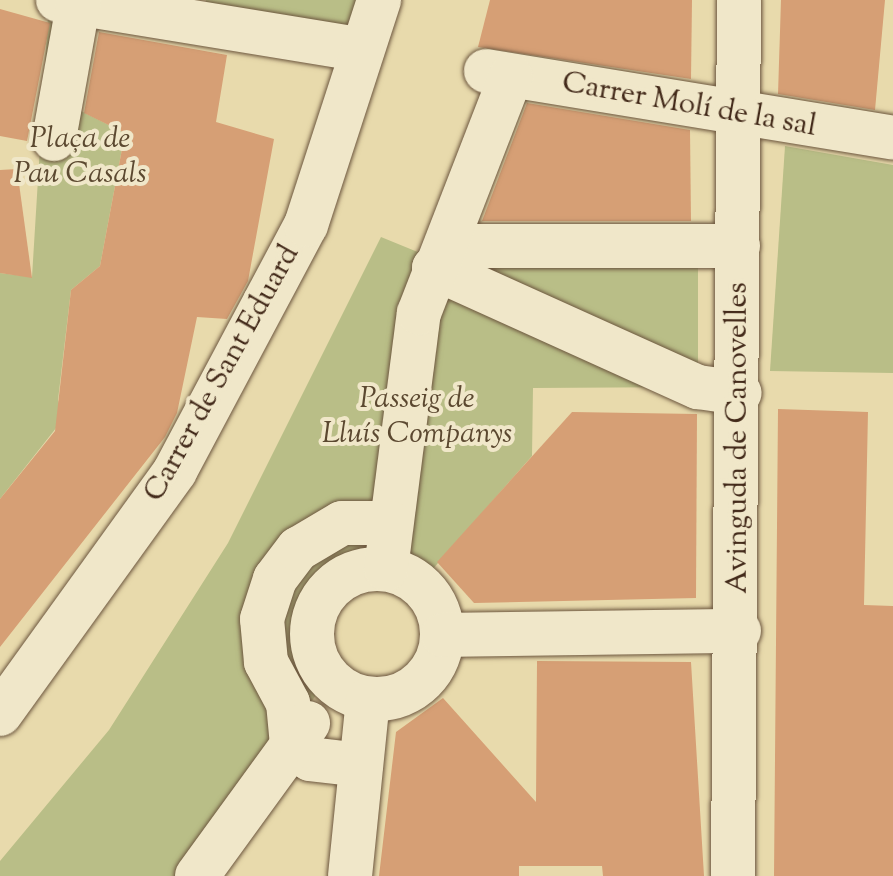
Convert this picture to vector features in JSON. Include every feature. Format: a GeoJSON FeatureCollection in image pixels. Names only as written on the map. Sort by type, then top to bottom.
{"type":"FeatureCollection","features":[{"type":"Feature","properties":{"kind":"street","name":"Carrer de Sant Eduard"},"geometry":{"type":"LineString","coordinates":[[0,714],[175,471],[306,225],[379,0]]}},
{"type":"Feature","properties":{"kind":"street","name":"Avinguda de Canovelles"},"geometry":{"type":"LineString","coordinates":[[733,876],[739,631],[739,0]]}},
{"type":"Feature","properties":{"kind":"street"},"geometry":{"type":"LineString","coordinates":[[54,139],[71,1],[362,50]]}},
{"type":"Feature","properties":{"kind":"street","name":"Carrer Molí de la sal"},"geometry":{"type":"LineString","coordinates":[[434,268],[498,74],[738,116],[893,138]]}},
{"type":"Feature","properties":{"kind":"street"},"geometry":{"type":"LineString","coordinates":[[386,569],[419,313],[434,268],[466,246],[738,246]]}},
{"type":"Feature","properties":{"kind":"street"},"geometry":{"type":"LineString","coordinates":[[434,268],[698,387],[740,393]]}},
{"type":"Feature","properties":{"kind":"street"},"geometry":{"type":"LineString","coordinates":[[361,765],[310,759],[292,745],[288,703],[262,642],[266,599],[284,563],[313,538],[355,520],[391,523]]}},
{"type":"Feature","properties":{"kind":"street"},"geometry":{"type":"LineString","coordinates":[[197,876],[292,745],[352,693],[390,699],[428,676],[443,635],[427,592],[386,569],[345,577],[316,608],[313,651],[352,693],[361,765],[350,876]]}},
{"type":"Feature","properties":{"kind":"street"},"geometry":{"type":"LineString","coordinates":[[443,635],[739,631]]}},
{"type":"Feature","properties":{"kind":"green space"},"geometry":{"type":"Polygon","coordinates":[[[206,0],[366,0],[350,49],[201,26],[206,0]]]}},
{"type":"Feature","properties":{"kind":"green space","name":"Plaça de Pau Casals"},"geometry":{"type":"Polygon","coordinates":[[[48,16],[92,29],[75,108],[125,133],[100,266],[71,290],[58,400],[64,418],[0,499],[0,273],[32,277],[48,16]]]}},
{"type":"Feature","properties":{"kind":"green space"},"geometry":{"type":"Polygon","coordinates":[[[785,146],[893,165],[893,373],[770,371],[785,146]]]}},
{"type":"Feature","properties":{"kind":"green space","name":"Passeig de Lluís Companys"},"geometry":{"type":"Polygon","coordinates":[[[381,237],[425,255],[698,262],[698,387],[533,388],[532,456],[424,579],[395,564],[354,566],[319,584],[304,648],[324,684],[185,876],[0,876],[0,861],[109,730],[228,543],[381,237]]]}},
{"type":"Feature","properties":{"kind":"building"},"geometry":{"type":"Polygon","coordinates":[[[490,0],[692,0],[691,79],[478,47],[490,0]]]}},
{"type":"Feature","properties":{"kind":"building"},"geometry":{"type":"Polygon","coordinates":[[[781,0],[885,0],[875,110],[778,94],[781,0]]]}},
{"type":"Feature","properties":{"kind":"building"},"geometry":{"type":"Polygon","coordinates":[[[0,9],[50,23],[27,141],[0,136],[0,9]]]}},
{"type":"Feature","properties":{"kind":"building"},"geometry":{"type":"Polygon","coordinates":[[[99,32],[227,55],[216,122],[274,139],[248,281],[227,319],[197,317],[177,413],[165,437],[0,647],[0,499],[55,431],[71,290],[100,266],[125,133],[84,113],[99,32]]]}},
{"type":"Feature","properties":{"kind":"building"},"geometry":{"type":"Polygon","coordinates":[[[527,103],[690,130],[691,221],[482,221],[527,103]]]}},
{"type":"Feature","properties":{"kind":"building"},"geometry":{"type":"Polygon","coordinates":[[[17,169],[32,278],[0,273],[0,170],[17,169]]]}},
{"type":"Feature","properties":{"kind":"building"},"geometry":{"type":"Polygon","coordinates":[[[778,409],[868,412],[864,605],[893,606],[893,876],[774,876],[778,409]]]}},
{"type":"Feature","properties":{"kind":"building"},"geometry":{"type":"Polygon","coordinates":[[[572,412],[697,414],[696,598],[474,603],[437,562],[572,412]]]}},
{"type":"Feature","properties":{"kind":"building"},"geometry":{"type":"Polygon","coordinates":[[[537,661],[691,662],[704,876],[603,876],[602,866],[519,866],[519,876],[379,876],[396,732],[443,698],[536,802],[537,661]]]}}]}
